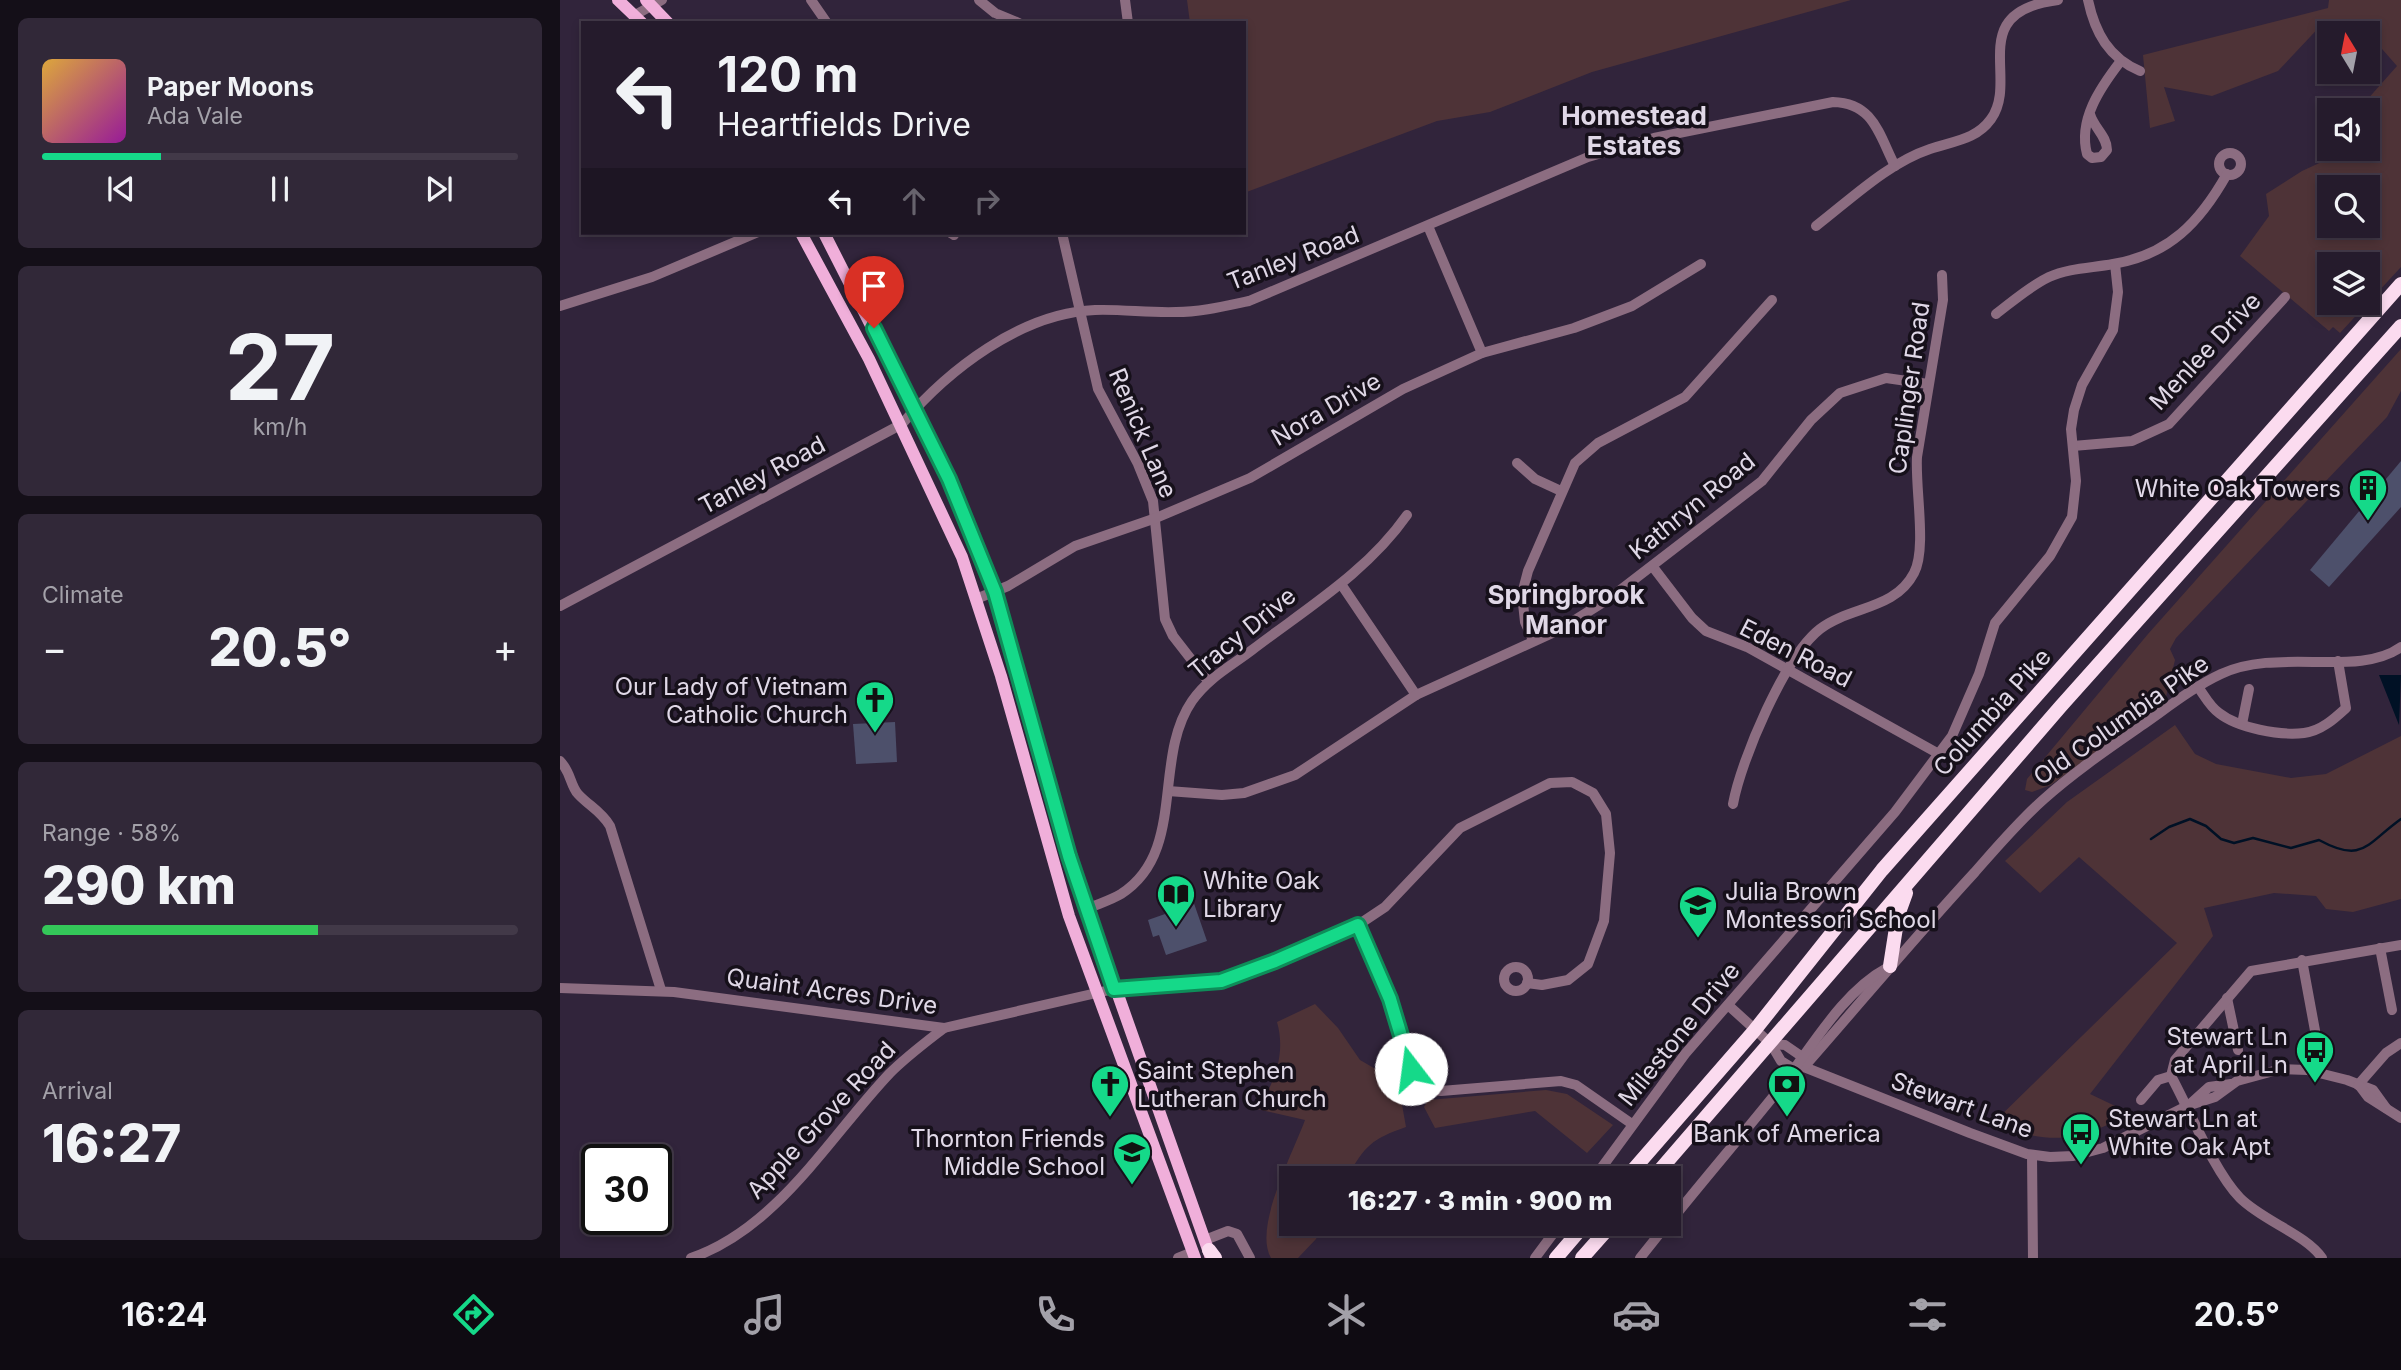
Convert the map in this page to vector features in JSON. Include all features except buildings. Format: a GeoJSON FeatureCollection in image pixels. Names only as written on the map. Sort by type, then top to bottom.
{"type":"FeatureCollection","features":[{"type":"Feature","properties":{"kind":"highway","name":"Columbia Pike"},"geometry":{"type":"LineString","coordinates":[[1636,1166],[1754,1031],[1861,897],[2401,284]]}},
{"type":"Feature","properties":{"kind":"highway","name":"Columbia Pike"},"geometry":{"type":"LineString","coordinates":[[1664,1166],[1881,918],[2061,706],[2401,326]]}},
{"type":"Feature","properties":{"kind":"highway"},"geometry":{"type":"LineString","coordinates":[[1891,960],[1898,915],[1910,881]]}},
{"type":"Feature","properties":{"kind":"highway"},"geometry":{"type":"LineString","coordinates":[[1861,897],[1881,918],[1891,960]]}},
{"type":"Feature","properties":{"kind":"highway"},"geometry":{"type":"LineString","coordinates":[[1556,1258],[1575,1236]]}},
{"type":"Feature","properties":{"kind":"highway"},"geometry":{"type":"LineString","coordinates":[[1582,1258],[1601,1236]]}},
{"type":"Feature","properties":{"kind":"main road"},"geometry":{"type":"LineString","coordinates":[[618,0],[638,19]]}},
{"type":"Feature","properties":{"kind":"main road"},"geometry":{"type":"LineString","coordinates":[[653,2],[667,21]]}},
{"type":"Feature","properties":{"kind":"main road"},"geometry":{"type":"LineString","coordinates":[[802,235],[838,298],[950,526],[1001,676],[1035,805],[1095,993],[1175,1202],[1183,1205],[1205,1254]]}},
{"type":"Feature","properties":{"kind":"main road"},"geometry":{"type":"LineString","coordinates":[[825,235],[963,510],[995,592],[1052,800],[1114,989],[1159,1105],[1205,1254]]}},
{"type":"Feature","properties":{"kind":"main road"},"geometry":{"type":"LineString","coordinates":[[1035,805],[1052,800]]}},
{"type":"Feature","properties":{"kind":"street"},"geometry":{"type":"LineString","coordinates":[[811,0],[826,21]]}},
{"type":"Feature","properties":{"kind":"street"},"geometry":{"type":"LineString","coordinates":[[979,0],[995,13],[1014,21]]}},
{"type":"Feature","properties":{"kind":"street"},"geometry":{"type":"LineString","coordinates":[[1125,0],[1128,21]]}},
{"type":"Feature","properties":{"kind":"street"},"geometry":{"type":"LineString","coordinates":[[1816,226],[1895,166],[1922,152],[1970,138],[1982,130],[1997,110],[1998,53],[2006,28],[2022,12],[2057,0]]}},
{"type":"Feature","properties":{"kind":"street"},"geometry":{"type":"LineString","coordinates":[[2088,0],[2101,36],[2120,62],[2140,71]]}},
{"type":"Feature","properties":{"kind":"street"},"geometry":{"type":"LineString","coordinates":[[638,19],[653,2]]}},
{"type":"Feature","properties":{"kind":"street"},"geometry":{"type":"LineString","coordinates":[[2090,114],[2102,85],[2120,62]]}},
{"type":"Feature","properties":{"kind":"street","name":"Tanley Road"},"geometry":{"type":"LineString","coordinates":[[560,606],[902,424],[924,397],[1001,341],[1056,317],[1094,310],[1211,310],[1249,301],[1588,157],[1626,145],[1833,102],[1849,103],[1862,108],[1895,166]]}},
{"type":"Feature","properties":{"kind":"street"},"geometry":{"type":"LineString","coordinates":[[1996,314],[2050,277],[2070,270],[2115,264],[2150,255],[2171,244],[2204,212],[2227,174]]}},
{"type":"Feature","properties":{"kind":"street"},"geometry":{"type":"LineString","coordinates":[[1428,226],[1482,354]]}},
{"type":"Feature","properties":{"kind":"street"},"geometry":{"type":"LineString","coordinates":[[560,306],[652,277],[751,235]]}},
{"type":"Feature","properties":{"kind":"street","name":"Renick Lane"},"geometry":{"type":"LineString","coordinates":[[1062,235],[1098,389],[1138,464],[1156,518],[1159,585],[1165,619],[1188,657],[1208,681]]}},
{"type":"Feature","properties":{"kind":"street","name":"Nora Drive"},"geometry":{"type":"LineString","coordinates":[[976,599],[995,592],[1075,546],[1156,518],[1250,478],[1392,394],[1482,354],[1574,328],[1632,306],[1701,264]]}},
{"type":"Feature","properties":{"kind":"street","name":"Milestone Drive"},"geometry":{"type":"LineString","coordinates":[[1602,1166],[1685,1054],[1895,812],[1939,754],[1960,719],[1979,674],[1995,623],[2064,535],[2076,499],[2072,419],[2082,385],[2113,330],[2118,292],[2115,264]]}},
{"type":"Feature","properties":{"kind":"street","name":"Caplinger Road"},"geometry":{"type":"LineString","coordinates":[[1733,804],[1743,761],[1753,737],[1808,642],[1821,629],[1889,600],[1904,588],[1915,573],[1921,541],[1915,482],[1917,457],[1943,300],[1942,275]]}},
{"type":"Feature","properties":{"kind":"street","name":"Menlee Drive"},"geometry":{"type":"LineString","coordinates":[[2073,446],[2132,442],[2169,424],[2285,297]]}},
{"type":"Feature","properties":{"kind":"street"},"geometry":{"type":"LineString","coordinates":[[1533,640],[1525,622],[1522,594],[1528,571],[1561,491],[1585,451],[1685,397],[1698,386],[1760,310],[1772,300]]}},
{"type":"Feature","properties":{"kind":"street","name":"Kathryn Road"},"geometry":{"type":"LineString","coordinates":[[1168,791],[1222,795],[1270,786],[1295,775],[1416,695],[1582,617],[1653,567],[1762,481],[1811,420],[1839,393],[1886,378],[1928,384]]}},
{"type":"Feature","properties":{"kind":"street"},"geometry":{"type":"LineString","coordinates":[[1517,463],[1535,479],[1561,491]]}},
{"type":"Feature","properties":{"kind":"street","name":"Tracy Drive"},"geometry":{"type":"LineString","coordinates":[[1087,909],[1120,894],[1152,864],[1160,840],[1174,744],[1181,722],[1208,681],[1342,584],[1383,546],[1407,515]]}},
{"type":"Feature","properties":{"kind":"street","name":"Eden Road"},"geometry":{"type":"LineString","coordinates":[[1653,567],[1692,618],[1706,631],[1747,647],[1939,754]]}},
{"type":"Feature","properties":{"kind":"street"},"geometry":{"type":"LineString","coordinates":[[1342,584],[1416,695]]}},
{"type":"Feature","properties":{"kind":"street","name":"Old Columbia Pike"},"geometry":{"type":"LineString","coordinates":[[1681,1208],[1874,975],[2042,800],[2068,778],[2219,675],[2253,663],[2271,660],[2370,660],[2391,654],[2401,647]]}},
{"type":"Feature","properties":{"kind":"street"},"geometry":{"type":"LineString","coordinates":[[2198,687],[2219,713],[2242,724],[2283,733],[2306,733],[2329,723],[2346,708],[2338,661]]}},
{"type":"Feature","properties":{"kind":"street"},"geometry":{"type":"LineString","coordinates":[[2242,724],[2249,689]]}},
{"type":"Feature","properties":{"kind":"street"},"geometry":{"type":"LineString","coordinates":[[560,761],[570,771],[577,793],[603,814],[610,826],[661,990]]}},
{"type":"Feature","properties":{"kind":"street","name":"Quaint Acres Drive"},"geometry":{"type":"LineString","coordinates":[[560,988],[661,990],[944,1028],[1114,989],[1221,981],[1358,925],[1385,907],[1460,828],[1550,783],[1572,782],[1593,793],[1606,814],[1610,853],[1604,921],[1588,964],[1568,980],[1542,985],[1527,983]]}},
{"type":"Feature","properties":{"kind":"street"},"geometry":{"type":"LineString","coordinates":[[1358,925],[1390,999],[1417,1082],[1426,1089],[1441,1091],[1561,1081],[1576,1085],[1632,1124]]}},
{"type":"Feature","properties":{"kind":"street"},"geometry":{"type":"LineString","coordinates":[[2322,1258],[2316,1248],[2271,1223],[2239,1198],[2171,1076],[2175,1060],[2251,971],[2302,960],[2401,945]]}},
{"type":"Feature","properties":{"kind":"street"},"geometry":{"type":"LineString","coordinates":[[2380,948],[2392,1010]]}},
{"type":"Feature","properties":{"kind":"street"},"geometry":{"type":"LineString","coordinates":[[2302,960],[2316,1037]]}},
{"type":"Feature","properties":{"kind":"street"},"geometry":{"type":"LineString","coordinates":[[2227,998],[2238,1050]]}},
{"type":"Feature","properties":{"kind":"street","name":"Stewart Lane"},"geometry":{"type":"LineString","coordinates":[[1728,1005],[1771,1044],[1785,1045],[1800,1064]]}},
{"type":"Feature","properties":{"kind":"street","name":"Apple Grove Road"},"geometry":{"type":"LineString","coordinates":[[691,1258],[734,1236],[767,1210],[890,1074],[944,1028]]}},
{"type":"Feature","properties":{"kind":"street"},"geometry":{"type":"LineString","coordinates":[[2358,1085],[2386,1053],[2401,1042]]}},
{"type":"Feature","properties":{"kind":"street","name":"Stewart Lane"},"geometry":{"type":"LineString","coordinates":[[1771,1044],[1774,1054],[2032,1154],[2073,1156],[2103,1148],[2187,1106],[2209,1087],[2234,1083],[2259,1073],[2281,1069],[2306,1070],[2374,1090],[2386,1108],[2401,1118]]}},
{"type":"Feature","properties":{"kind":"street"},"geometry":{"type":"LineString","coordinates":[[2141,1100],[2158,1080],[2171,1076]]}},
{"type":"Feature","properties":{"kind":"street"},"geometry":{"type":"LineString","coordinates":[[2032,1154],[2033,1258]]}},
{"type":"Feature","properties":{"kind":"street"},"geometry":{"type":"LineString","coordinates":[[1178,1258],[1205,1254],[1228,1231],[1237,1234],[1250,1258]]}},
{"type":"Feature","properties":{"kind":"street"},"geometry":{"type":"LineString","coordinates":[[1535,1258],[1551,1236]]}},
{"type":"Feature","properties":{"kind":"street","name":"Old Columbia Pike"},"geometry":{"type":"LineString","coordinates":[[1640,1258],[1658,1236]]}},
{"type":"Feature","properties":{"kind":"shaded area"},"geometry":{"type":"Polygon","coordinates":[[[1187,0],[1851,0],[1592,72],[1490,112],[1437,121],[1246,192],[1246,21],[1190,21],[1187,0]]]}},
{"type":"Feature","properties":{"kind":"shaded area"},"geometry":{"type":"Polygon","coordinates":[[[2329,0],[2401,0],[2401,267],[2380,290],[2380,252],[2317,252],[2317,315],[2357,315],[2340,333],[2333,327],[2329,331],[2240,256],[2269,216],[2266,194],[2302,171],[2324,161],[2380,161],[2380,98],[2369,98],[2397,66],[2380,47],[2380,21],[2317,21],[2317,30],[2278,71],[2212,96],[2164,87],[2175,121],[2150,128],[2143,55],[2328,8],[2329,0]]]}},
{"type":"Feature","properties":{"kind":"shaded area"},"geometry":{"type":"Polygon","coordinates":[[[2401,349],[2401,391],[2387,417],[2176,638],[2170,649],[2175,660],[2165,701],[2051,785],[2032,792],[2025,790],[2027,779],[2148,634],[2401,349]]]}},
{"type":"Feature","properties":{"kind":"shaded area"},"geometry":{"type":"Polygon","coordinates":[[[2175,725],[2195,754],[2216,764],[2291,778],[2326,774],[2401,736],[2401,899],[2353,912],[2326,909],[2316,896],[2274,893],[2204,908],[2213,936],[2090,1094],[2132,1114],[2093,1131],[2063,1138],[2048,1138],[1991,1125],[2177,943],[2079,857],[2040,893],[2005,861],[2067,802],[2175,725]]]}},
{"type":"Feature","properties":{"kind":"shaded area"},"geometry":{"type":"Polygon","coordinates":[[[1315,1004],[1338,1028],[1360,1060],[1398,1082],[1406,1127],[1385,1135],[1370,1145],[1354,1166],[1286,1166],[1305,1120],[1257,1109],[1269,1089],[1277,1067],[1280,1045],[1277,1022],[1315,1004]]]}},
{"type":"Feature","properties":{"kind":"shaded area"},"geometry":{"type":"Polygon","coordinates":[[[1546,1090],[1567,1094],[1613,1125],[1587,1153],[1535,1111],[1435,1128],[1424,1107],[1428,1100],[1546,1090]]]}},
{"type":"Feature","properties":{"kind":"shaded area"},"geometry":{"type":"Polygon","coordinates":[[[1279,1184],[1279,1236],[1318,1236],[1298,1258],[1271,1258],[1267,1245],[1267,1228],[1279,1184]]]}},
{"type":"Feature","properties":{"kind":"water"},"geometry":{"type":"Polygon","coordinates":[[[2379,675],[2401,675],[2399,725],[2379,675]]]}},
{"type":"Feature","properties":{"kind":"waterway"},"geometry":{"type":"LineString","coordinates":[[2151,839],[2169,827],[2190,819],[2206,826],[2221,839],[2234,843],[2253,838],[2291,848],[2319,840],[2334,847],[2355,850],[2371,843],[2401,819]]}},
{"type":"Feature","properties":{"kind":"place","name":"White Oak Towers"},"geometry":{"type":"Point","coordinates":[2368,522]}},
{"type":"Feature","properties":{"kind":"place","name":"Our Lady of Vietnam Catholic Church"},"geometry":{"type":"Point","coordinates":[875,734]}},
{"type":"Feature","properties":{"kind":"place","name":"White Oak Library"},"geometry":{"type":"Point","coordinates":[1176,928]}},
{"type":"Feature","properties":{"kind":"place","name":"Julia Brown Montessori School"},"geometry":{"type":"Point","coordinates":[1698,939]}},
{"type":"Feature","properties":{"kind":"place","name":"Stewart Ln at April Ln"},"geometry":{"type":"Point","coordinates":[2315,1084]}},
{"type":"Feature","properties":{"kind":"place","name":"Saint Stephen Lutheran Church"},"geometry":{"type":"Point","coordinates":[1110,1118]}},
{"type":"Feature","properties":{"kind":"place","name":"Bank of America"},"geometry":{"type":"Point","coordinates":[1787,1118]}},
{"type":"Feature","properties":{"kind":"place","name":"Stewart Ln at White Oak Apt"},"geometry":{"type":"Point","coordinates":[2081,1166]}},
{"type":"Feature","properties":{"kind":"place","name":"Thornton Friends Middle School"},"geometry":{"type":"Point","coordinates":[1132,1186]}},
{"type":"Feature","properties":{"kind":"district","name":"Homestead Estates"},"geometry":{"type":"Point","coordinates":[1634,130]}},
{"type":"Feature","properties":{"kind":"district","name":"Springbrook Manor"},"geometry":{"type":"Point","coordinates":[1566,609]}},
{"type":"Feature","properties":{"kind":"route"},"geometry":{"type":"LineString","coordinates":[[874,328],[949,479],[995,592],[1053,803],[1114,989],[1221,981],[1358,925],[1390,999],[1411,1069]]}}]}
